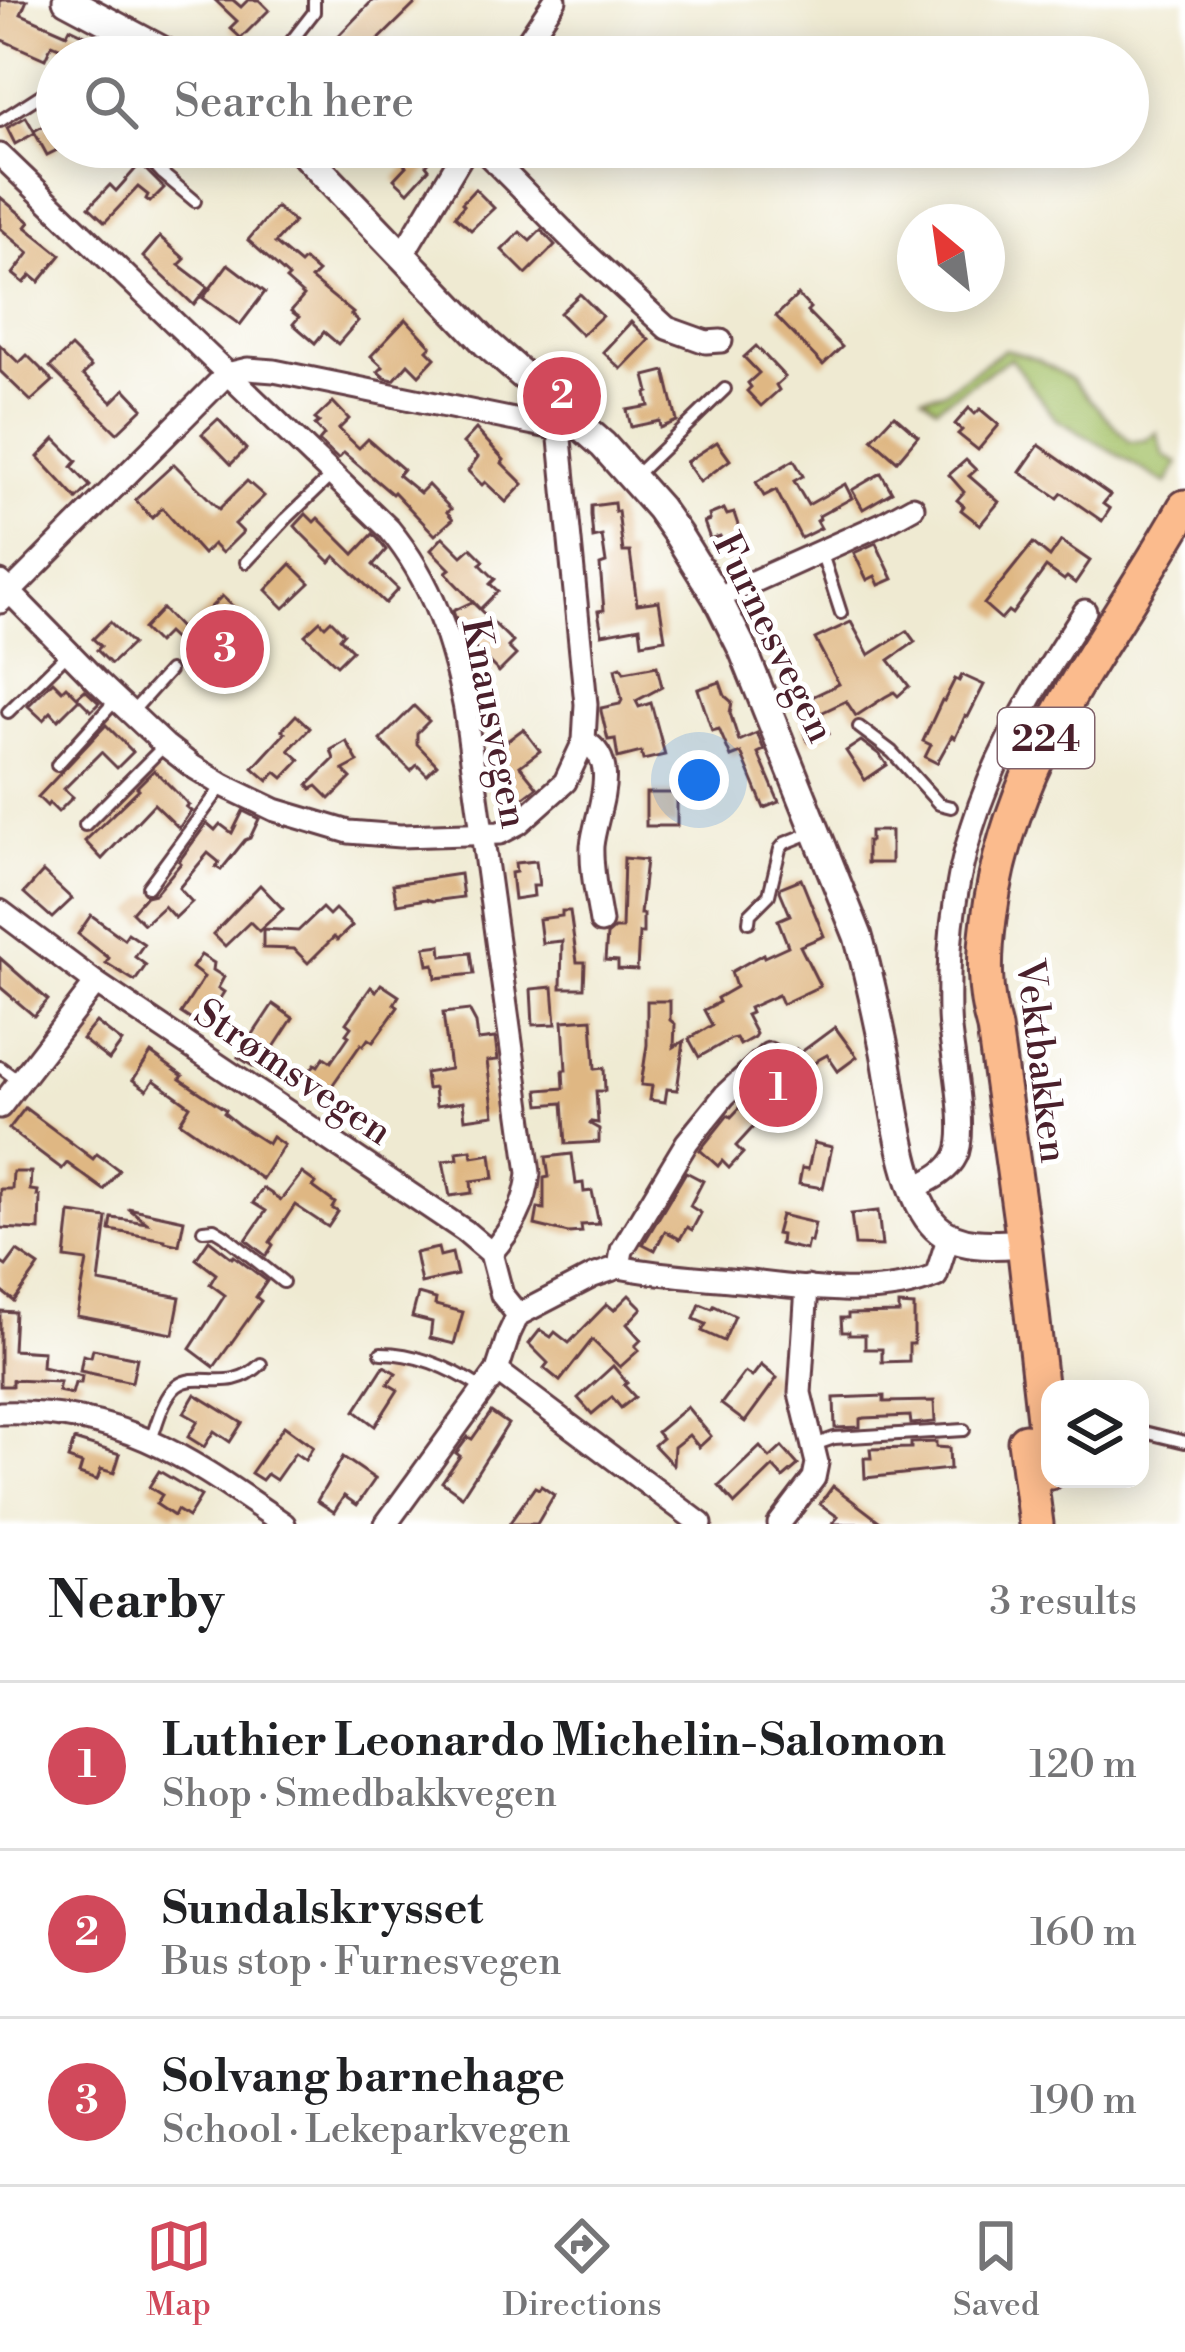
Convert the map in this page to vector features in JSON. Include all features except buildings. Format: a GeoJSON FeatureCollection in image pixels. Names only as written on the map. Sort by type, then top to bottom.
{"type":"FeatureCollection","features":[{"type":"Feature","properties":{"kind":"main road","name":"Vektbakken"},"geometry":{"type":"LineString","coordinates":[[1012,1244],[994,1028],[985,998],[994,879],[1025,782],[1073,686],[1185,507]]}},
{"type":"Feature","properties":{"kind":"main road","name":"224"},"geometry":{"type":"LineString","coordinates":[[1012,1244],[1039,1425],[1036,1524]]}},
{"type":"Feature","properties":{"kind":"main road","name":"224"},"geometry":{"type":"LineString","coordinates":[[1052,1488],[1057,1524]]}},
{"type":"Feature","properties":{"kind":"street"},"geometry":{"type":"LineString","coordinates":[[67,0],[130,36]]}},
{"type":"Feature","properties":{"kind":"street"},"geometry":{"type":"LineString","coordinates":[[531,36],[555,0]]}},
{"type":"Feature","properties":{"kind":"street","name":"Knausvegen"},"geometry":{"type":"LineString","coordinates":[[0,155],[333,473],[404,547],[439,609],[465,709],[529,1173],[521,1210],[490,1253]]}},
{"type":"Feature","properties":{"kind":"street","name":"Furnesvegen"},"geometry":{"type":"LineString","coordinates":[[318,168],[565,422],[633,477],[679,535],[717,598],[761,690],[855,926],[871,980],[913,1189],[934,1226],[949,1236]]}},
{"type":"Feature","properties":{"kind":"street"},"geometry":{"type":"LineString","coordinates":[[401,257],[454,168]]}},
{"type":"Feature","properties":{"kind":"street"},"geometry":{"type":"LineString","coordinates":[[501,168],[667,328],[706,342],[721,341]]}},
{"type":"Feature","properties":{"kind":"street"},"geometry":{"type":"LineString","coordinates":[[274,371],[565,422],[586,704],[584,741],[566,782],[519,823],[500,832],[400,836],[349,832],[275,810],[224,785],[165,745],[3,592],[226,374],[274,371]]}},
{"type":"Feature","properties":{"kind":"street"},"geometry":{"type":"LineString","coordinates":[[717,598],[913,507]]}},
{"type":"Feature","properties":{"kind":"street","name":"Vektbakken"},"geometry":{"type":"LineString","coordinates":[[913,1189],[949,1167],[958,1154],[961,1130],[949,1023],[949,970],[970,829],[1010,731],[1085,611]]}},
{"type":"Feature","properties":{"kind":"street"},"geometry":{"type":"LineString","coordinates":[[584,741],[598,751],[604,772],[592,849],[601,922]]}},
{"type":"Feature","properties":{"kind":"street","name":"Strømsvegen"},"geometry":{"type":"LineString","coordinates":[[0,911],[96,983],[466,1231],[490,1253],[502,1295],[518,1315]]}},
{"type":"Feature","properties":{"kind":"street"},"geometry":{"type":"LineString","coordinates":[[0,1107],[96,983]]}},
{"type":"Feature","properties":{"kind":"street"},"geometry":{"type":"LineString","coordinates":[[619,1268],[622,1250],[687,1142],[725,1095],[769,1054]]}},
{"type":"Feature","properties":{"kind":"street"},"geometry":{"type":"LineString","coordinates":[[386,1524],[490,1380],[518,1315],[579,1283],[619,1268],[861,1290],[936,1276],[949,1236],[978,1245],[1012,1244]]}},
{"type":"Feature","properties":{"kind":"street"},"geometry":{"type":"LineString","coordinates":[[779,1524],[814,1478],[817,1463],[800,1394],[807,1287]]}},
{"type":"Feature","properties":{"kind":"street"},"geometry":{"type":"LineString","coordinates":[[490,1380],[701,1524]]}},
{"type":"Feature","properties":{"kind":"street"},"geometry":{"type":"LineString","coordinates":[[0,1413],[64,1416],[151,1440],[204,1469],[284,1524]]}},
{"type":"Feature","properties":{"kind":"lane"},"geometry":{"type":"LineString","coordinates":[[295,36],[314,12],[314,0]]}},
{"type":"Feature","properties":{"kind":"lane"},"geometry":{"type":"LineString","coordinates":[[0,121],[36,97]]}},
{"type":"Feature","properties":{"kind":"lane"},"geometry":{"type":"LineString","coordinates":[[157,168],[195,201]]}},
{"type":"Feature","properties":{"kind":"lane"},"geometry":{"type":"LineString","coordinates":[[633,477],[725,388]]}},
{"type":"Feature","properties":{"kind":"lane"},"geometry":{"type":"LineString","coordinates":[[246,562],[333,473]]}},
{"type":"Feature","properties":{"kind":"lane"},"geometry":{"type":"LineString","coordinates":[[820,551],[841,613]]}},
{"type":"Feature","properties":{"kind":"lane"},"geometry":{"type":"LineString","coordinates":[[8,712],[69,652]]}},
{"type":"Feature","properties":{"kind":"lane"},"geometry":{"type":"LineString","coordinates":[[57,765],[169,671]]}},
{"type":"Feature","properties":{"kind":"lane"},"geometry":{"type":"LineString","coordinates":[[859,727],[892,752],[939,803],[951,807]]}},
{"type":"Feature","properties":{"kind":"lane"},"geometry":{"type":"LineString","coordinates":[[85,825],[165,745]]}},
{"type":"Feature","properties":{"kind":"lane"},"geometry":{"type":"LineString","coordinates":[[148,887],[224,785]]}},
{"type":"Feature","properties":{"kind":"lane"},"geometry":{"type":"LineString","coordinates":[[749,922],[750,914],[769,895],[780,849],[818,831]]}},
{"type":"Feature","properties":{"kind":"lane"},"geometry":{"type":"LineString","coordinates":[[0,1066],[20,1082]]}},
{"type":"Feature","properties":{"kind":"lane"},"geometry":{"type":"LineString","coordinates":[[203,1229],[224,1235],[283,1282]]}},
{"type":"Feature","properties":{"kind":"lane"},"geometry":{"type":"LineString","coordinates":[[381,1353],[490,1380]]}},
{"type":"Feature","properties":{"kind":"lane"},"geometry":{"type":"LineString","coordinates":[[151,1440],[179,1384],[226,1382],[254,1372],[261,1364]]}},
{"type":"Feature","properties":{"kind":"lane"},"geometry":{"type":"LineString","coordinates":[[814,1445],[834,1438],[964,1430]]}},
{"type":"Feature","properties":{"kind":"lane"},"geometry":{"type":"LineString","coordinates":[[1149,1433],[1185,1442]]}},
{"type":"Feature","properties":{"kind":"green space"},"geometry":{"type":"Polygon","coordinates":[[[1005,349],[1038,360],[1071,379],[1130,442],[1146,440],[1157,432],[1164,456],[1178,463],[1167,484],[1055,418],[1010,358],[936,407],[923,396],[943,392],[1005,349]]]}},
{"type":"Feature","properties":{"kind":"place","name":"Sundalskrysset"},"geometry":{"type":"Point","coordinates":[562,396]}},
{"type":"Feature","properties":{"kind":"place","name":"Solvang barnehage"},"geometry":{"type":"Point","coordinates":[225,649]}},
{"type":"Feature","properties":{"kind":"place","name":"Luthier Leonardo Michelin-Salomon"},"geometry":{"type":"Point","coordinates":[778,1088]}}]}
